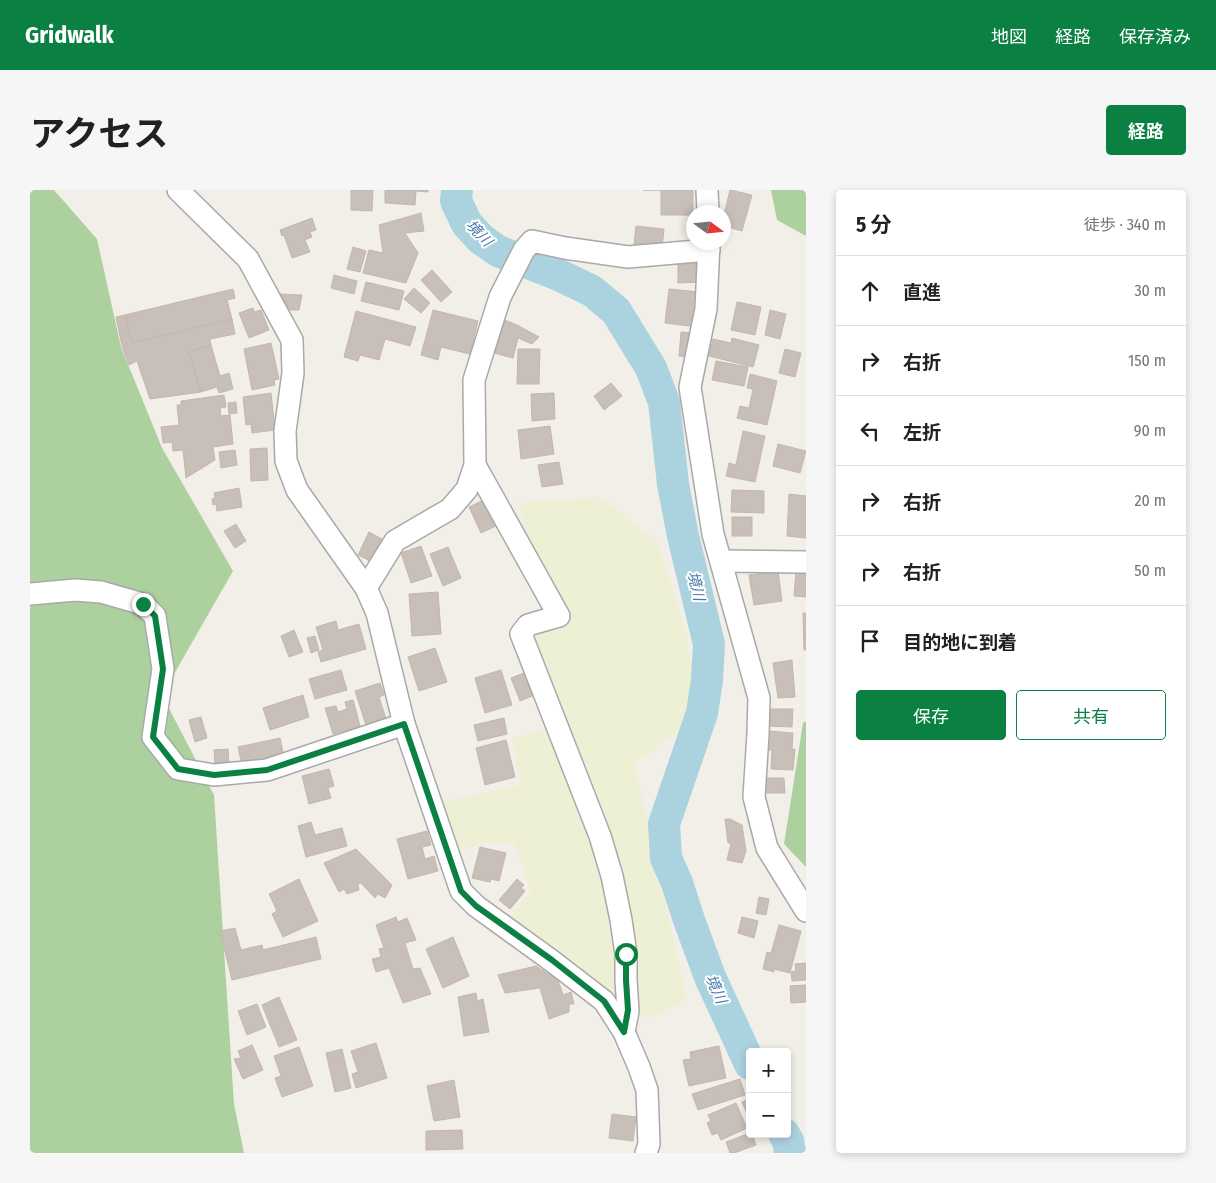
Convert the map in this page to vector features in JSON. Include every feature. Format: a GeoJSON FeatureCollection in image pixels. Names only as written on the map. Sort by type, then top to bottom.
{"type":"FeatureCollection","features":[{"type":"Feature","properties":{"kind":"street"},"geometry":{"type":"LineString","coordinates":[[178,190],[248,259],[292,340],[293,373],[285,431],[286,461],[297,490],[366,588],[377,614],[404,724],[461,891],[476,906],[552,960],[604,1001],[624,1032],[648,1090],[649,1144],[646,1153]]}},
{"type":"Feature","properties":{"kind":"street"},"geometry":{"type":"LineString","coordinates":[[707,190],[708,205]]}},
{"type":"Feature","properties":{"kind":"street"},"geometry":{"type":"LineString","coordinates":[[366,588],[395,541],[450,509],[467,488],[475,465],[474,380],[500,297],[524,250],[532,241],[566,248],[628,256],[686,249]]}},
{"type":"Feature","properties":{"kind":"street"},"geometry":{"type":"LineString","coordinates":[[709,250],[706,309],[690,387],[713,534],[759,698],[754,797],[767,848],[806,911]]}},
{"type":"Feature","properties":{"kind":"street"},"geometry":{"type":"LineString","coordinates":[[475,465],[559,616],[528,625],[521,634],[600,836],[612,876],[626,954],[628,1010],[624,1032]]}},
{"type":"Feature","properties":{"kind":"street"},"geometry":{"type":"LineString","coordinates":[[722,561],[806,562]]}},
{"type":"Feature","properties":{"kind":"street"},"geometry":{"type":"LineString","coordinates":[[30,594],[74,590],[101,592],[143,604],[155,616],[163,669],[153,737],[178,769],[214,775],[267,770],[404,724]]}},
{"type":"Feature","properties":{"kind":"street"},"geometry":{"type":"LineString","coordinates":[[778,866],[806,881]]}},
{"type":"Feature","properties":{"kind":"green space"},"geometry":{"type":"Polygon","coordinates":[[[30,190],[54,190],[97,239],[121,347],[162,448],[233,571],[162,695],[214,795],[234,1104],[244,1153],[30,1153],[30,190]]]}},
{"type":"Feature","properties":{"kind":"green space"},"geometry":{"type":"Polygon","coordinates":[[[771,190],[806,190],[806,236],[777,220],[771,190]]]}},
{"type":"Feature","properties":{"kind":"green space"},"geometry":{"type":"Polygon","coordinates":[[[600,497],[658,542],[685,627],[702,713],[635,764],[687,1000],[652,1018],[620,1010],[510,919],[531,891],[515,843],[486,842],[457,851],[441,802],[521,785],[512,739],[565,722],[521,626],[542,610],[519,503],[600,497]]]}},
{"type":"Feature","properties":{"kind":"green space"},"geometry":{"type":"Polygon","coordinates":[[[806,721],[806,867],[784,844],[803,723],[806,721]]]}},
{"type":"Feature","properties":{"kind":"building"},"geometry":{"type":"Polygon","coordinates":[[[351,190],[373,190],[372,211],[351,210],[351,190]]]}},
{"type":"Feature","properties":{"kind":"building"},"geometry":{"type":"Polygon","coordinates":[[[385,190],[428,190],[428,192],[416,191],[415,205],[385,203],[385,190]]]}},
{"type":"Feature","properties":{"kind":"building"},"geometry":{"type":"Polygon","coordinates":[[[661,190],[693,190],[693,205],[686,205],[686,215],[661,215],[661,190]]]}},
{"type":"Feature","properties":{"kind":"building"},"geometry":{"type":"Polygon","coordinates":[[[730,190],[752,195],[742,231],[731,228],[731,205],[726,205],[730,190]]]}},
{"type":"Feature","properties":{"kind":"building"},"geometry":{"type":"Polygon","coordinates":[[[421,213],[424,231],[405,233],[418,253],[406,283],[363,273],[369,250],[383,253],[379,225],[421,213]]]}},
{"type":"Feature","properties":{"kind":"building"},"geometry":{"type":"Polygon","coordinates":[[[312,218],[316,230],[310,232],[312,237],[305,240],[310,252],[292,258],[284,235],[282,236],[280,230],[312,218]]]}},
{"type":"Feature","properties":{"kind":"building"},"geometry":{"type":"Polygon","coordinates":[[[636,226],[664,229],[662,248],[634,244],[636,226]]]}},
{"type":"Feature","properties":{"kind":"building"},"geometry":{"type":"Polygon","coordinates":[[[353,247],[366,251],[360,272],[347,269],[353,247]]]}},
{"type":"Feature","properties":{"kind":"building"},"geometry":{"type":"Polygon","coordinates":[[[700,262],[700,282],[678,283],[678,263],[700,262]]]}},
{"type":"Feature","properties":{"kind":"building"},"geometry":{"type":"Polygon","coordinates":[[[432,270],[452,292],[441,302],[421,280],[432,270]]]}},
{"type":"Feature","properties":{"kind":"building"},"geometry":{"type":"Polygon","coordinates":[[[334,275],[357,281],[354,294],[331,288],[334,275]]]}},
{"type":"Feature","properties":{"kind":"building"},"geometry":{"type":"Polygon","coordinates":[[[366,282],[404,291],[399,310],[361,301],[366,282]]]}},
{"type":"Feature","properties":{"kind":"building"},"geometry":{"type":"Polygon","coordinates":[[[414,288],[430,303],[421,313],[404,299],[414,288]]]}},
{"type":"Feature","properties":{"kind":"building"},"geometry":{"type":"Polygon","coordinates":[[[233,289],[235,298],[227,300],[232,319],[132,343],[125,315],[233,289]]]}},
{"type":"Feature","properties":{"kind":"building"},"geometry":{"type":"Polygon","coordinates":[[[669,289],[700,292],[697,327],[665,323],[669,289]]]}},
{"type":"Feature","properties":{"kind":"building"},"geometry":{"type":"Polygon","coordinates":[[[279,294],[302,295],[299,310],[283,310],[279,294]]]}},
{"type":"Feature","properties":{"kind":"building"},"geometry":{"type":"Polygon","coordinates":[[[737,302],[761,307],[755,335],[731,330],[737,302]]]}},
{"type":"Feature","properties":{"kind":"building"},"geometry":{"type":"Polygon","coordinates":[[[253,308],[254,312],[261,310],[269,330],[249,338],[239,313],[253,308]]]}},
{"type":"Feature","properties":{"kind":"building"},"geometry":{"type":"Polygon","coordinates":[[[433,310],[478,321],[470,354],[441,347],[438,360],[421,355],[433,310]]]}},
{"type":"Feature","properties":{"kind":"building"},"geometry":{"type":"Polygon","coordinates":[[[770,310],[786,314],[780,339],[765,335],[770,310]]]}},
{"type":"Feature","properties":{"kind":"building"},"geometry":{"type":"Polygon","coordinates":[[[356,311],[416,327],[410,346],[385,339],[379,360],[360,355],[358,361],[344,357],[356,311]]]}},
{"type":"Feature","properties":{"kind":"building"},"geometry":{"type":"Polygon","coordinates":[[[125,315],[132,343],[232,319],[235,334],[210,339],[211,345],[189,352],[201,392],[150,399],[137,361],[129,365],[122,346],[116,317],[125,315]]]}},
{"type":"Feature","properties":{"kind":"building"},"geometry":{"type":"Polygon","coordinates":[[[502,319],[539,337],[532,344],[518,338],[513,358],[494,353],[502,319]]]}},
{"type":"Feature","properties":{"kind":"building"},"geometry":{"type":"Polygon","coordinates":[[[681,332],[693,333],[690,357],[679,356],[681,332]]]}},
{"type":"Feature","properties":{"kind":"building"},"geometry":{"type":"Polygon","coordinates":[[[732,338],[759,345],[753,367],[709,356],[713,339],[731,343],[732,338]]]}},
{"type":"Feature","properties":{"kind":"building"},"geometry":{"type":"Polygon","coordinates":[[[271,343],[279,379],[274,380],[275,385],[252,390],[244,349],[271,343]]]}},
{"type":"Feature","properties":{"kind":"building"},"geometry":{"type":"Polygon","coordinates":[[[211,345],[220,376],[229,373],[233,389],[219,393],[217,387],[201,392],[189,352],[211,345]]]}},
{"type":"Feature","properties":{"kind":"building"},"geometry":{"type":"Polygon","coordinates":[[[518,349],[540,349],[539,384],[517,384],[518,349]]]}},
{"type":"Feature","properties":{"kind":"building"},"geometry":{"type":"Polygon","coordinates":[[[785,349],[801,353],[795,377],[779,373],[785,349]]]}},
{"type":"Feature","properties":{"kind":"building"},"geometry":{"type":"Polygon","coordinates":[[[716,361],[748,367],[744,386],[712,380],[716,361]]]}},
{"type":"Feature","properties":{"kind":"building"},"geometry":{"type":"Polygon","coordinates":[[[750,374],[777,381],[767,425],[737,418],[740,406],[749,408],[753,389],[747,388],[750,374]]]}},
{"type":"Feature","properties":{"kind":"building"},"geometry":{"type":"Polygon","coordinates":[[[611,383],[622,396],[604,410],[594,396],[611,383]]]}},
{"type":"Feature","properties":{"kind":"building"},"geometry":{"type":"Polygon","coordinates":[[[271,393],[275,430],[252,433],[251,424],[246,425],[243,397],[271,393]]]}},
{"type":"Feature","properties":{"kind":"building"},"geometry":{"type":"Polygon","coordinates":[[[554,393],[555,419],[532,421],[531,394],[554,393]]]}},
{"type":"Feature","properties":{"kind":"building"},"geometry":{"type":"Polygon","coordinates":[[[224,395],[226,407],[220,408],[221,416],[230,415],[233,444],[213,447],[215,460],[186,478],[183,450],[173,451],[172,442],[163,443],[161,427],[179,425],[177,405],[181,405],[181,401],[224,395]]]}},
{"type":"Feature","properties":{"kind":"building"},"geometry":{"type":"Polygon","coordinates":[[[236,402],[237,413],[229,414],[228,403],[236,402]]]}},
{"type":"Feature","properties":{"kind":"building"},"geometry":{"type":"Polygon","coordinates":[[[550,426],[554,454],[521,459],[518,430],[550,426]]]}},
{"type":"Feature","properties":{"kind":"building"},"geometry":{"type":"Polygon","coordinates":[[[743,431],[765,436],[755,482],[726,476],[729,463],[736,465],[743,431]]]}},
{"type":"Feature","properties":{"kind":"building"},"geometry":{"type":"Polygon","coordinates":[[[778,444],[806,451],[800,473],[773,466],[778,444]]]}},
{"type":"Feature","properties":{"kind":"building"},"geometry":{"type":"Polygon","coordinates":[[[267,448],[268,480],[251,481],[250,449],[267,448]]]}},
{"type":"Feature","properties":{"kind":"building"},"geometry":{"type":"Polygon","coordinates":[[[235,450],[237,465],[221,468],[219,452],[235,450]]]}},
{"type":"Feature","properties":{"kind":"building"},"geometry":{"type":"Polygon","coordinates":[[[559,462],[563,484],[542,487],[538,465],[559,462]]]}},
{"type":"Feature","properties":{"kind":"building"},"geometry":{"type":"Polygon","coordinates":[[[239,488],[242,507],[217,511],[216,504],[213,505],[212,499],[215,498],[214,493],[239,488]]]}},
{"type":"Feature","properties":{"kind":"building"},"geometry":{"type":"Polygon","coordinates":[[[732,490],[764,491],[764,513],[731,512],[732,490]]]}},
{"type":"Feature","properties":{"kind":"building"},"geometry":{"type":"Polygon","coordinates":[[[789,494],[806,496],[806,538],[787,536],[789,494]]]}},
{"type":"Feature","properties":{"kind":"building"},"geometry":{"type":"Polygon","coordinates":[[[490,497],[502,523],[481,533],[469,507],[490,497]]]}},
{"type":"Feature","properties":{"kind":"building"},"geometry":{"type":"Polygon","coordinates":[[[732,517],[752,517],[752,536],[732,536],[732,517]]]}},
{"type":"Feature","properties":{"kind":"building"},"geometry":{"type":"Polygon","coordinates":[[[236,524],[246,541],[235,548],[224,531],[236,524]]]}},
{"type":"Feature","properties":{"kind":"building"},"geometry":{"type":"Polygon","coordinates":[[[369,532],[382,539],[372,562],[358,555],[369,532]]]}},
{"type":"Feature","properties":{"kind":"building"},"geometry":{"type":"Polygon","coordinates":[[[421,546],[432,576],[411,583],[401,553],[421,546]]]}},
{"type":"Feature","properties":{"kind":"building"},"geometry":{"type":"Polygon","coordinates":[[[448,547],[461,578],[443,586],[430,554],[448,547]]]}},
{"type":"Feature","properties":{"kind":"building"},"geometry":{"type":"Polygon","coordinates":[[[778,571],[782,601],[754,605],[749,575],[778,571]]]}},
{"type":"Feature","properties":{"kind":"building"},"geometry":{"type":"Polygon","coordinates":[[[796,572],[806,573],[806,597],[794,596],[796,572]]]}},
{"type":"Feature","properties":{"kind":"building"},"geometry":{"type":"Polygon","coordinates":[[[438,592],[441,634],[412,636],[409,594],[438,592]]]}},
{"type":"Feature","properties":{"kind":"building"},"geometry":{"type":"Polygon","coordinates":[[[803,613],[806,613],[806,650],[804,650],[803,613]]]}},
{"type":"Feature","properties":{"kind":"building"},"geometry":{"type":"Polygon","coordinates":[[[336,621],[338,630],[359,624],[366,649],[321,662],[318,652],[323,650],[316,627],[336,621]]]}},
{"type":"Feature","properties":{"kind":"building"},"geometry":{"type":"Polygon","coordinates":[[[294,630],[303,652],[289,657],[281,636],[294,630]]]}},
{"type":"Feature","properties":{"kind":"building"},"geometry":{"type":"Polygon","coordinates":[[[315,636],[319,650],[311,653],[307,638],[315,636]]]}},
{"type":"Feature","properties":{"kind":"building"},"geometry":{"type":"Polygon","coordinates":[[[435,648],[447,682],[419,691],[408,657],[435,648]]]}},
{"type":"Feature","properties":{"kind":"building"},"geometry":{"type":"Polygon","coordinates":[[[792,660],[795,697],[778,698],[773,663],[792,660]]]}},
{"type":"Feature","properties":{"kind":"building"},"geometry":{"type":"Polygon","coordinates":[[[341,670],[347,690],[315,699],[309,679],[341,670]]]}},
{"type":"Feature","properties":{"kind":"building"},"geometry":{"type":"Polygon","coordinates":[[[501,670],[512,705],[485,713],[475,678],[501,670]]]}},
{"type":"Feature","properties":{"kind":"building"},"geometry":{"type":"Polygon","coordinates":[[[529,671],[537,694],[520,701],[511,678],[529,671]]]}},
{"type":"Feature","properties":{"kind":"building"},"geometry":{"type":"Polygon","coordinates":[[[380,683],[384,695],[379,697],[387,722],[367,728],[355,691],[380,683]]]}},
{"type":"Feature","properties":{"kind":"building"},"geometry":{"type":"Polygon","coordinates":[[[303,695],[309,717],[270,730],[263,708],[303,695]]]}},
{"type":"Feature","properties":{"kind":"building"},"geometry":{"type":"Polygon","coordinates":[[[353,700],[360,726],[333,734],[325,708],[336,706],[338,712],[347,709],[345,702],[353,700]]]}},
{"type":"Feature","properties":{"kind":"building"},"geometry":{"type":"Polygon","coordinates":[[[769,709],[793,709],[792,727],[768,726],[769,709]]]}},
{"type":"Feature","properties":{"kind":"building"},"geometry":{"type":"Polygon","coordinates":[[[201,717],[207,738],[195,742],[189,720],[201,717]]]}},
{"type":"Feature","properties":{"kind":"building"},"geometry":{"type":"Polygon","coordinates":[[[504,718],[507,734],[478,741],[474,725],[504,718]]]}},
{"type":"Feature","properties":{"kind":"building"},"geometry":{"type":"Polygon","coordinates":[[[769,731],[793,733],[792,750],[795,749],[793,770],[771,769],[772,750],[768,750],[769,731]]]}},
{"type":"Feature","properties":{"kind":"building"},"geometry":{"type":"Polygon","coordinates":[[[280,738],[284,757],[242,766],[238,747],[280,738]]]}},
{"type":"Feature","properties":{"kind":"building"},"geometry":{"type":"Polygon","coordinates":[[[506,740],[515,777],[485,785],[476,748],[506,740]]]}},
{"type":"Feature","properties":{"kind":"building"},"geometry":{"type":"Polygon","coordinates":[[[228,749],[229,764],[215,765],[214,750],[228,749]]]}},
{"type":"Feature","properties":{"kind":"building"},"geometry":{"type":"Polygon","coordinates":[[[329,769],[334,786],[328,788],[331,798],[309,804],[302,776],[329,769]]]}},
{"type":"Feature","properties":{"kind":"building"},"geometry":{"type":"Polygon","coordinates":[[[765,778],[784,778],[785,793],[765,793],[765,778]]]}},
{"type":"Feature","properties":{"kind":"building"},"geometry":{"type":"Polygon","coordinates":[[[725,819],[730,819],[742,825],[746,851],[742,863],[727,860],[731,843],[728,843],[725,819]]]}},
{"type":"Feature","properties":{"kind":"building"},"geometry":{"type":"Polygon","coordinates":[[[311,822],[315,835],[342,828],[347,846],[306,857],[298,826],[311,822]]]}},
{"type":"Feature","properties":{"kind":"building"},"geometry":{"type":"Polygon","coordinates":[[[427,831],[431,845],[422,847],[425,859],[434,856],[438,871],[408,879],[397,839],[427,831]]]}},
{"type":"Feature","properties":{"kind":"building"},"geometry":{"type":"Polygon","coordinates":[[[480,847],[506,853],[499,881],[491,879],[490,882],[472,878],[480,847]]]}},
{"type":"Feature","properties":{"kind":"building"},"geometry":{"type":"Polygon","coordinates":[[[356,849],[392,885],[385,898],[378,894],[375,898],[361,883],[358,884],[359,890],[347,894],[344,889],[339,892],[324,863],[356,849]]]}},
{"type":"Feature","properties":{"kind":"building"},"geometry":{"type":"Polygon","coordinates":[[[299,879],[318,921],[283,937],[272,914],[277,911],[269,894],[299,879]]]}},
{"type":"Feature","properties":{"kind":"building"},"geometry":{"type":"Polygon","coordinates":[[[517,879],[524,885],[521,888],[525,891],[510,909],[499,900],[517,879]]]}},
{"type":"Feature","properties":{"kind":"building"},"geometry":{"type":"Polygon","coordinates":[[[759,897],[769,899],[766,915],[756,913],[759,897]]]}},
{"type":"Feature","properties":{"kind":"building"},"geometry":{"type":"Polygon","coordinates":[[[396,917],[398,922],[407,918],[416,940],[405,943],[413,969],[420,968],[431,994],[403,1003],[389,968],[376,972],[372,959],[381,957],[379,949],[384,948],[376,925],[396,917]]]}},
{"type":"Feature","properties":{"kind":"building"},"geometry":{"type":"Polygon","coordinates":[[[742,917],[758,921],[754,938],[738,933],[742,917]]]}},
{"type":"Feature","properties":{"kind":"building"},"geometry":{"type":"Polygon","coordinates":[[[779,925],[801,931],[790,973],[774,969],[774,972],[763,969],[767,952],[771,953],[779,925]]]}},
{"type":"Feature","properties":{"kind":"building"},"geometry":{"type":"Polygon","coordinates":[[[235,928],[241,950],[262,945],[263,950],[316,937],[321,959],[232,980],[220,931],[235,928]]]}},
{"type":"Feature","properties":{"kind":"building"},"geometry":{"type":"Polygon","coordinates":[[[453,937],[469,976],[443,988],[426,949],[453,937]]]}},
{"type":"Feature","properties":{"kind":"building"},"geometry":{"type":"Polygon","coordinates":[[[806,963],[806,980],[792,981],[791,972],[796,971],[795,964],[806,963]]]}},
{"type":"Feature","properties":{"kind":"building"},"geometry":{"type":"Polygon","coordinates":[[[536,966],[558,980],[563,995],[571,992],[574,1004],[569,1004],[569,1012],[549,1019],[540,988],[505,993],[498,975],[536,966]]]}},
{"type":"Feature","properties":{"kind":"building"},"geometry":{"type":"Polygon","coordinates":[[[806,985],[806,1002],[791,1003],[790,986],[806,985]]]}},
{"type":"Feature","properties":{"kind":"building"},"geometry":{"type":"Polygon","coordinates":[[[476,993],[477,1001],[483,999],[489,1032],[464,1036],[458,997],[476,993]]]}},
{"type":"Feature","properties":{"kind":"building"},"geometry":{"type":"Polygon","coordinates":[[[279,997],[297,1040],[279,1047],[262,1005],[279,997]]]}},
{"type":"Feature","properties":{"kind":"building"},"geometry":{"type":"Polygon","coordinates":[[[257,1004],[266,1027],[247,1035],[238,1011],[257,1004]]]}},
{"type":"Feature","properties":{"kind":"building"},"geometry":{"type":"Polygon","coordinates":[[[376,1043],[387,1078],[356,1088],[352,1074],[358,1072],[351,1051],[376,1043]]]}},
{"type":"Feature","properties":{"kind":"building"},"geometry":{"type":"Polygon","coordinates":[[[252,1045],[263,1070],[243,1079],[234,1059],[241,1058],[238,1051],[252,1045]]]}},
{"type":"Feature","properties":{"kind":"building"},"geometry":{"type":"Polygon","coordinates":[[[719,1046],[726,1078],[689,1086],[683,1060],[691,1059],[690,1052],[719,1046]]]}},
{"type":"Feature","properties":{"kind":"building"},"geometry":{"type":"Polygon","coordinates":[[[299,1047],[313,1086],[282,1097],[275,1078],[281,1076],[274,1056],[299,1047]]]}},
{"type":"Feature","properties":{"kind":"building"},"geometry":{"type":"Polygon","coordinates":[[[342,1049],[351,1088],[335,1092],[326,1053],[342,1049]]]}},
{"type":"Feature","properties":{"kind":"building"},"geometry":{"type":"Polygon","coordinates":[[[740,1079],[745,1095],[698,1110],[692,1094],[740,1079]]]}},
{"type":"Feature","properties":{"kind":"building"},"geometry":{"type":"Polygon","coordinates":[[[454,1080],[460,1117],[434,1121],[427,1086],[454,1080]]]}},
{"type":"Feature","properties":{"kind":"building"},"geometry":{"type":"Polygon","coordinates":[[[746,1100],[746,1112],[742,1102],[746,1100]]]}},
{"type":"Feature","properties":{"kind":"building"},"geometry":{"type":"Polygon","coordinates":[[[736,1103],[746,1128],[721,1140],[718,1133],[712,1135],[707,1123],[711,1121],[708,1115],[736,1103]]]}},
{"type":"Feature","properties":{"kind":"building"},"geometry":{"type":"Polygon","coordinates":[[[612,1114],[636,1117],[633,1141],[609,1138],[612,1114]]]}},
{"type":"Feature","properties":{"kind":"building"},"geometry":{"type":"Polygon","coordinates":[[[462,1130],[463,1149],[426,1150],[426,1131],[462,1130]]]}},
{"type":"Feature","properties":{"kind":"building"},"geometry":{"type":"Polygon","coordinates":[[[746,1134],[746,1138],[753,1138],[756,1145],[730,1153],[726,1142],[746,1134]]]}},
{"type":"Feature","properties":{"kind":"waterway","name":"境川"},"geometry":{"type":"LineString","coordinates":[[457,190],[456,201],[467,224],[481,239],[498,251],[559,275],[592,291],[616,311],[651,368],[664,402],[673,484],[683,536],[709,644],[707,680],[702,713],[664,824],[666,858],[677,883],[710,977],[746,1055]]}},
{"type":"Feature","properties":{"kind":"waterway","name":"境川"},"geometry":{"type":"LineString","coordinates":[[786,1138],[790,1153]]}},
{"type":"Feature","properties":{"kind":"route"},"geometry":{"type":"LineString","coordinates":[[143,604],[155,616],[163,669],[153,737],[178,769],[214,775],[267,770],[404,724],[461,891],[476,906],[552,960],[604,1001],[624,1032],[628,1010],[626,954]]}}]}
